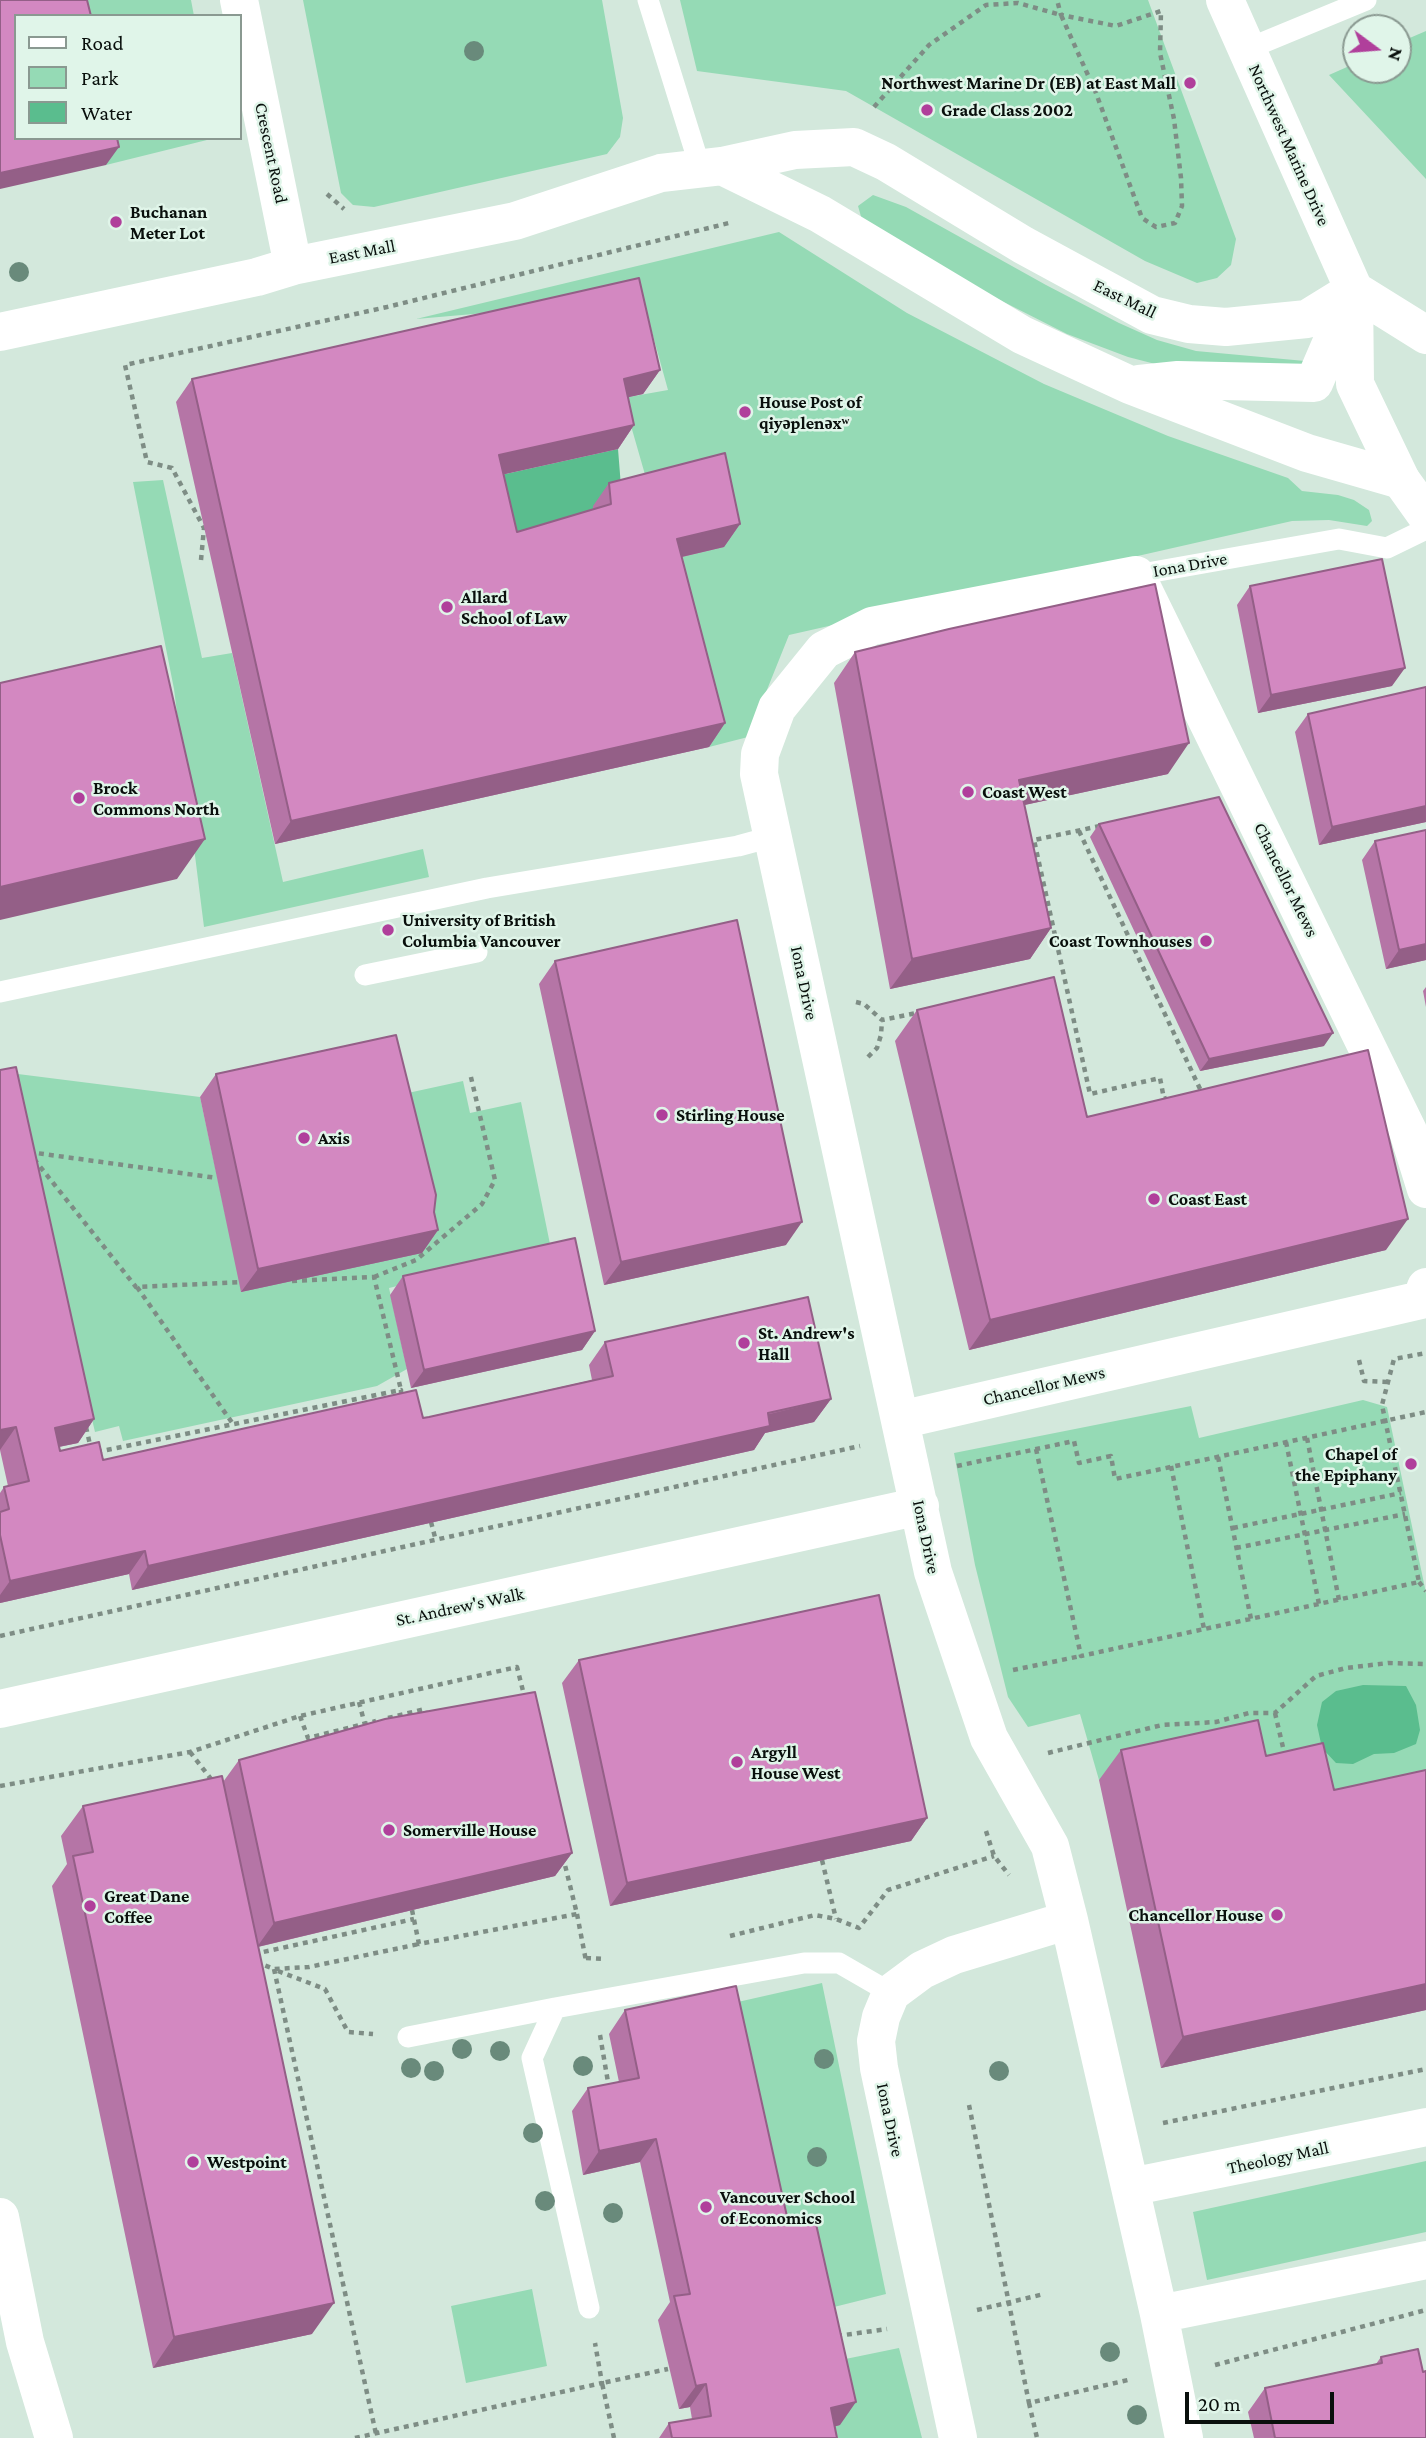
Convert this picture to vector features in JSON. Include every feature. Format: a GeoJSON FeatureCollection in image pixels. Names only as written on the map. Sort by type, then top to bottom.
{"type":"FeatureCollection","features":[{"type":"Feature","properties":{"kind":"street","name":"Northwest Marine Drive"},"geometry":{"type":"LineString","coordinates":[[1225,0],[1354,290],[1354,384],[1401,480],[1426,515]]}},
{"type":"Feature","properties":{"kind":"street","name":"Crescent Road"},"geometry":{"type":"LineString","coordinates":[[242,15],[293,266]]}},
{"type":"Feature","properties":{"kind":"street","name":"East Mall"},"geometry":{"type":"LineString","coordinates":[[0,332],[257,277],[293,266],[515,221],[661,173],[711,167],[795,150],[854,148],[861,149],[1023,245],[1152,315],[1189,324],[1226,327],[1307,319],[1354,290]]}},
{"type":"Feature","properties":{"kind":"street"},"geometry":{"type":"LineString","coordinates":[[711,167],[820,214],[1022,335],[1130,385],[1307,453],[1401,480]]}},
{"type":"Feature","properties":{"kind":"street"},"geometry":{"type":"LineString","coordinates":[[1130,385],[1178,380],[1314,383],[1354,290],[1426,335]]}},
{"type":"Feature","properties":{"kind":"street","name":"Iona Drive"},"geometry":{"type":"LineString","coordinates":[[1136,575],[873,626],[824,650],[777,708],[760,754],[759,774],[933,1572],[989,1738],[1051,1846],[1160,2314],[1184,2438]]}},
{"type":"Feature","properties":{"kind":"street","name":"Chancellor Mews"},"geometry":{"type":"LineString","coordinates":[[1136,575],[1408,1131],[1426,1189]]}},
{"type":"Feature","properties":{"kind":"street","name":"Chancellor Mews"},"geometry":{"type":"LineString","coordinates":[[902,1428],[1421,1300],[1426,1287]]}},
{"type":"Feature","properties":{"kind":"street","name":"St. Andrew's Walk"},"geometry":{"type":"LineString","coordinates":[[0,1709],[920,1506]]}},
{"type":"Feature","properties":{"kind":"street"},"geometry":{"type":"LineString","coordinates":[[891,1993],[922,1970],[954,1955],[1069,1920]]}},
{"type":"Feature","properties":{"kind":"street","name":"Iona Drive"},"geometry":{"type":"LineString","coordinates":[[891,1993],[881,2017],[876,2041],[878,2068],[958,2438]]}},
{"type":"Feature","properties":{"kind":"street","name":"Theology Mall"},"geometry":{"type":"LineString","coordinates":[[1130,2188],[1426,2127]]}},
{"type":"Feature","properties":{"kind":"street"},"geometry":{"type":"LineString","coordinates":[[0,2217],[25,2342],[54,2438]]}},
{"type":"Feature","properties":{"kind":"street"},"geometry":{"type":"LineString","coordinates":[[1160,2314],[1426,2260]]}},
{"type":"Feature","properties":{"kind":"lane"},"geometry":{"type":"LineString","coordinates":[[648,0],[711,167]]}},
{"type":"Feature","properties":{"kind":"lane"},"geometry":{"type":"LineString","coordinates":[[1245,50],[1366,0]]}},
{"type":"Feature","properties":{"kind":"lane","name":"Iona Drive"},"geometry":{"type":"LineString","coordinates":[[1136,575],[1339,539],[1387,548],[1426,529]]}},
{"type":"Feature","properties":{"kind":"lane"},"geometry":{"type":"LineString","coordinates":[[0,992],[487,888],[772,837]]}},
{"type":"Feature","properties":{"kind":"lane"},"geometry":{"type":"LineString","coordinates":[[365,975],[477,952]]}},
{"type":"Feature","properties":{"kind":"lane"},"geometry":{"type":"LineString","coordinates":[[408,2037],[804,1964],[839,1963],[891,1993]]}},
{"type":"Feature","properties":{"kind":"lane"},"geometry":{"type":"LineString","coordinates":[[555,2008],[532,2058],[589,2308]]}},
{"type":"Feature","properties":{"kind":"path"},"geometry":{"type":"LineString","coordinates":[[873,110],[929,45],[986,5],[1018,3],[1060,15],[1116,26],[1161,11],[1160,53],[1174,119],[1181,178],[1182,206],[1174,223],[1156,227],[1142,218],[1096,93],[1060,15],[1056,0]]}},
{"type":"Feature","properties":{"kind":"path"},"geometry":{"type":"LineString","coordinates":[[322,187],[345,210]]}},
{"type":"Feature","properties":{"kind":"path"},"geometry":{"type":"LineString","coordinates":[[201,560],[204,528],[172,468],[147,462],[125,365],[401,303],[734,222]]}},
{"type":"Feature","properties":{"kind":"path"},"geometry":{"type":"LineString","coordinates":[[1104,825],[1034,841],[1090,1094],[1160,1078],[1164,1099],[1176,1096]]}},
{"type":"Feature","properties":{"kind":"path"},"geometry":{"type":"LineString","coordinates":[[1079,831],[1201,1091]]}},
{"type":"Feature","properties":{"kind":"path"},"geometry":{"type":"LineString","coordinates":[[1052,983],[1065,980]]}},
{"type":"Feature","properties":{"kind":"path"},"geometry":{"type":"LineString","coordinates":[[853,1001],[864,1004],[882,1020]]}},
{"type":"Feature","properties":{"kind":"path"},"geometry":{"type":"LineString","coordinates":[[882,1020],[922,1012]]}},
{"type":"Feature","properties":{"kind":"path"},"geometry":{"type":"LineString","coordinates":[[866,1059],[877,1048],[882,1020]]}},
{"type":"Feature","properties":{"kind":"path"},"geometry":{"type":"LineString","coordinates":[[282,1281],[374,1277],[416,1260],[482,1204],[495,1180],[470,1073]]}},
{"type":"Feature","properties":{"kind":"path"},"geometry":{"type":"LineString","coordinates":[[1189,1093],[1214,1088]]}},
{"type":"Feature","properties":{"kind":"path"},"geometry":{"type":"LineString","coordinates":[[28,1152],[31,1165]]}},
{"type":"Feature","properties":{"kind":"path"},"geometry":{"type":"LineString","coordinates":[[28,1152],[217,1178]]}},
{"type":"Feature","properties":{"kind":"path"},"geometry":{"type":"LineString","coordinates":[[28,1152],[136,1287],[233,1424]]}},
{"type":"Feature","properties":{"kind":"path"},"geometry":{"type":"LineString","coordinates":[[374,1277],[404,1403]]}},
{"type":"Feature","properties":{"kind":"path"},"geometry":{"type":"LineString","coordinates":[[136,1287],[255,1282]]}},
{"type":"Feature","properties":{"kind":"path"},"geometry":{"type":"LineString","coordinates":[[390,1342],[401,1341]]}},
{"type":"Feature","properties":{"kind":"path"},"geometry":{"type":"LineString","coordinates":[[1426,1353],[1394,1359],[1382,1405],[1419,1583],[1426,1591]]}},
{"type":"Feature","properties":{"kind":"path"},"geometry":{"type":"LineString","coordinates":[[83,1414],[92,1453],[401,1390]]}},
{"type":"Feature","properties":{"kind":"path"},"geometry":{"type":"LineString","coordinates":[[957,1466],[1074,1441],[1079,1463],[1111,1456],[1115,1479],[1426,1412]]}},
{"type":"Feature","properties":{"kind":"path"},"geometry":{"type":"LineString","coordinates":[[0,1636],[436,1541],[902,1428]]}},
{"type":"Feature","properties":{"kind":"path"},"geometry":{"type":"LineString","coordinates":[[1307,1438],[1339,1600]]}},
{"type":"Feature","properties":{"kind":"path"},"geometry":{"type":"LineString","coordinates":[[1286,1442],[1319,1604]]}},
{"type":"Feature","properties":{"kind":"path"},"geometry":{"type":"LineString","coordinates":[[1036,1449],[1081,1656]]}},
{"type":"Feature","properties":{"kind":"path"},"geometry":{"type":"LineString","coordinates":[[1218,1457],[1251,1619]]}},
{"type":"Feature","properties":{"kind":"path"},"geometry":{"type":"LineString","coordinates":[[1171,1466],[1204,1629]]}},
{"type":"Feature","properties":{"kind":"path"},"geometry":{"type":"LineString","coordinates":[[1233,1528],[1401,1493]]}},
{"type":"Feature","properties":{"kind":"path"},"geometry":{"type":"LineString","coordinates":[[1236,1548],[1405,1514]]}},
{"type":"Feature","properties":{"kind":"path"},"geometry":{"type":"LineString","coordinates":[[430,1522],[436,1541]]}},
{"type":"Feature","properties":{"kind":"path"},"geometry":{"type":"LineString","coordinates":[[1002,1672],[1419,1583]]}},
{"type":"Feature","properties":{"kind":"path"},"geometry":{"type":"LineString","coordinates":[[1046,1754],[1162,1726],[1216,1722],[1249,1713],[1275,1713],[1316,1676],[1346,1668],[1388,1662],[1426,1664]]}},
{"type":"Feature","properties":{"kind":"path"},"geometry":{"type":"LineString","coordinates":[[0,1786],[190,1752],[300,1716],[517,1667],[527,1706]]}},
{"type":"Feature","properties":{"kind":"path"},"geometry":{"type":"LineString","coordinates":[[359,1702],[367,1733]]}},
{"type":"Feature","properties":{"kind":"path"},"geometry":{"type":"LineString","coordinates":[[300,1716],[308,1738],[425,1709],[427,1718]]}},
{"type":"Feature","properties":{"kind":"path"},"geometry":{"type":"LineString","coordinates":[[1275,1713],[1285,1758]]}},
{"type":"Feature","properties":{"kind":"path"},"geometry":{"type":"LineString","coordinates":[[190,1752],[211,1779],[213,1793]]}},
{"type":"Feature","properties":{"kind":"path"},"geometry":{"type":"LineString","coordinates":[[211,1779],[224,1776]]}},
{"type":"Feature","properties":{"kind":"path"},"geometry":{"type":"LineString","coordinates":[[561,1849],[586,1958],[610,2093],[600,2095]]}},
{"type":"Feature","properties":{"kind":"path"},"geometry":{"type":"LineString","coordinates":[[723,1937],[815,1915],[836,1919],[859,1928],[888,1890],[994,1856]]}},
{"type":"Feature","properties":{"kind":"path"},"geometry":{"type":"LineString","coordinates":[[822,1860],[836,1919]]}},
{"type":"Feature","properties":{"kind":"path"},"geometry":{"type":"LineString","coordinates":[[412,1910],[419,1944]]}},
{"type":"Feature","properties":{"kind":"path"},"geometry":{"type":"LineString","coordinates":[[274,1969],[309,1967],[577,1914]]}},
{"type":"Feature","properties":{"kind":"path"},"geometry":{"type":"LineString","coordinates":[[242,1957],[414,1919]]}},
{"type":"Feature","properties":{"kind":"path"},"geometry":{"type":"LineString","coordinates":[[586,1958],[609,1959]]}},
{"type":"Feature","properties":{"kind":"path"},"geometry":{"type":"LineString","coordinates":[[253,1961],[325,1989],[348,2032],[408,2037]]}},
{"type":"Feature","properties":{"kind":"path"},"geometry":{"type":"LineString","coordinates":[[274,1969],[376,2434]]}},
{"type":"Feature","properties":{"kind":"path"},"geometry":{"type":"LineString","coordinates":[[1159,2124],[1426,2069]]}},
{"type":"Feature","properties":{"kind":"path"},"geometry":{"type":"LineString","coordinates":[[969,2105],[1037,2438]]}},
{"type":"Feature","properties":{"kind":"path"},"geometry":{"type":"LineString","coordinates":[[970,2312],[1044,2294]]}},
{"type":"Feature","properties":{"kind":"path"},"geometry":{"type":"LineString","coordinates":[[589,2308],[614,2438]]}},
{"type":"Feature","properties":{"kind":"path"},"geometry":{"type":"LineString","coordinates":[[1204,2368],[1426,2310]]}},
{"type":"Feature","properties":{"kind":"path"},"geometry":{"type":"LineString","coordinates":[[832,2337],[893,2329]]}},
{"type":"Feature","properties":{"kind":"path"},"geometry":{"type":"LineString","coordinates":[[355,2438],[668,2368]]}},
{"type":"Feature","properties":{"kind":"path"},"geometry":{"type":"LineString","coordinates":[[1029,2403],[1132,2379]]}},
{"type":"Feature","properties":{"kind":"green space"},"geometry":{"type":"Polygon","coordinates":[[[70,0],[191,0],[194,14],[74,14],[70,0]]]}},
{"type":"Feature","properties":{"kind":"green space"},"geometry":{"type":"Polygon","coordinates":[[[303,0],[602,0],[623,118],[620,137],[607,154],[374,207],[353,205],[341,193],[303,0]]]}},
{"type":"Feature","properties":{"kind":"green space"},"geometry":{"type":"Polygon","coordinates":[[[680,0],[1148,0],[1236,239],[1231,265],[1217,278],[1197,283],[1145,261],[846,91],[697,71],[680,0]]]}},
{"type":"Feature","properties":{"kind":"green space"},"geometry":{"type":"Polygon","coordinates":[[[1426,31],[1426,179],[1329,75],[1342,69],[1342,84],[1412,84],[1412,37],[1426,31]]]}},
{"type":"Feature","properties":{"kind":"green space"},"geometry":{"type":"Polygon","coordinates":[[[100,140],[207,140],[106,165],[100,140]]]}},
{"type":"Feature","properties":{"kind":"green space"},"geometry":{"type":"Polygon","coordinates":[[[873,195],[906,207],[1046,285],[1157,340],[1196,351],[1305,361],[1308,366],[1163,366],[1128,357],[1067,334],[986,293],[862,220],[858,206],[873,195]]]}},
{"type":"Feature","properties":{"kind":"green space"},"geometry":{"type":"Polygon","coordinates":[[[779,232],[907,313],[1044,384],[1168,436],[1288,478],[1302,491],[1338,495],[1354,500],[1369,510],[1372,521],[1367,526],[1329,520],[1292,521],[789,635],[748,737],[709,747],[660,562],[723,547],[650,492],[623,398],[668,390],[642,296],[623,301],[416,319],[779,232]]]}},
{"type":"Feature","properties":{"kind":"green space"},"geometry":{"type":"Polygon","coordinates":[[[163,480],[202,658],[232,653],[283,882],[423,849],[429,877],[204,927],[174,689],[133,482],[163,480]]]}},
{"type":"Feature","properties":{"kind":"green space"},"geometry":{"type":"Polygon","coordinates":[[[10,1073],[200,1097],[242,1292],[418,1235],[420,1219],[362,1103],[463,1081],[470,1113],[521,1102],[551,1249],[389,1288],[407,1369],[377,1386],[123,1441],[119,1426],[95,1432],[10,1073]]]}},
{"type":"Feature","properties":{"kind":"green space"},"geometry":{"type":"Polygon","coordinates":[[[1363,1400],[1387,1407],[1426,1593],[1426,1796],[1312,1821],[1237,1750],[1099,1780],[1080,1714],[1028,1727],[1008,1697],[975,1565],[954,1453],[1191,1406],[1199,1438],[1363,1400]]]}},
{"type":"Feature","properties":{"kind":"green space"},"geometry":{"type":"Polygon","coordinates":[[[822,1983],[886,2294],[814,2312],[771,2244],[720,2006],[822,1983]]]}},
{"type":"Feature","properties":{"kind":"green space"},"geometry":{"type":"Polygon","coordinates":[[[1426,2161],[1426,2232],[1207,2280],[1193,2212],[1426,2161]]]}},
{"type":"Feature","properties":{"kind":"green space"},"geometry":{"type":"Polygon","coordinates":[[[532,2289],[547,2366],[466,2383],[451,2306],[532,2289]]]}},
{"type":"Feature","properties":{"kind":"green space"},"geometry":{"type":"Polygon","coordinates":[[[899,2348],[922,2438],[816,2438],[826,2363],[899,2348]]]}},
{"type":"Feature","properties":{"kind":"water"},"geometry":{"type":"Polygon","coordinates":[[[618,449],[622,499],[595,527],[501,556],[483,479],[618,449]]]}},
{"type":"Feature","properties":{"kind":"water"},"geometry":{"type":"Polygon","coordinates":[[[1363,1685],[1406,1686],[1416,1705],[1420,1730],[1416,1744],[1394,1753],[1374,1754],[1353,1764],[1336,1763],[1322,1748],[1317,1725],[1322,1702],[1336,1691],[1363,1685]]]}},
{"type":"Feature","properties":{"kind":"building"},"geometry":{"type":"Polygon","coordinates":[[[0,0],[87,0],[90,14],[14,14],[14,140],[117,140],[119,147],[0,173],[0,0]]]}},
{"type":"Feature","properties":{"kind":"building","name":"Allard School of Law"},"geometry":{"type":"Polygon","coordinates":[[[639,278],[660,370],[624,379],[634,425],[499,455],[517,532],[611,504],[609,483],[725,453],[740,524],[677,539],[725,723],[291,821],[192,379],[639,278]]]}},
{"type":"Feature","properties":{"kind":"building"},"geometry":{"type":"Polygon","coordinates":[[[1382,559],[1405,668],[1271,695],[1250,586],[1382,559]]]}},
{"type":"Feature","properties":{"kind":"building","name":"Coast West"},"geometry":{"type":"Polygon","coordinates":[[[1155,584],[1189,743],[1019,780],[1051,928],[912,959],[855,652],[1155,584]]]}},
{"type":"Feature","properties":{"kind":"building","name":"Brock Commons North"},"geometry":{"type":"Polygon","coordinates":[[[161,646],[205,839],[0,887],[0,683],[161,646]]]}},
{"type":"Feature","properties":{"kind":"building"},"geometry":{"type":"Polygon","coordinates":[[[1426,687],[1426,806],[1332,827],[1308,714],[1426,687]]]}},
{"type":"Feature","properties":{"kind":"building","name":"Coast Townhouses"},"geometry":{"type":"Polygon","coordinates":[[[1219,797],[1333,1033],[1209,1059],[1099,824],[1219,797]]]}},
{"type":"Feature","properties":{"kind":"building"},"geometry":{"type":"Polygon","coordinates":[[[1426,830],[1426,944],[1399,950],[1375,841],[1426,830]]]}},
{"type":"Feature","properties":{"kind":"building","name":"Stirling House"},"geometry":{"type":"Polygon","coordinates":[[[737,920],[802,1222],[621,1262],[555,961],[737,920]]]}},
{"type":"Feature","properties":{"kind":"building","name":"Coast East"},"geometry":{"type":"Polygon","coordinates":[[[1054,977],[1087,1117],[1368,1050],[1408,1219],[990,1320],[917,1010],[1054,977]]]}},
{"type":"Feature","properties":{"kind":"building","name":"Axis"},"geometry":{"type":"Polygon","coordinates":[[[396,1035],[436,1195],[434,1212],[438,1230],[258,1269],[216,1074],[396,1035]]]}},
{"type":"Feature","properties":{"kind":"building","name":"St. Andrew's Hall"},"geometry":{"type":"Polygon","coordinates":[[[16,1067],[94,1419],[55,1428],[60,1451],[99,1442],[103,1460],[416,1390],[423,1418],[429,1417],[613,1376],[605,1342],[808,1297],[831,1399],[768,1413],[770,1426],[148,1566],[145,1551],[10,1581],[0,1535],[0,1512],[9,1509],[4,1487],[29,1481],[16,1427],[0,1430],[0,1070],[16,1067]]]}},
{"type":"Feature","properties":{"kind":"building"},"geometry":{"type":"Polygon","coordinates":[[[575,1238],[595,1331],[424,1370],[403,1276],[575,1238]]]}},
{"type":"Feature","properties":{"kind":"building","name":"Argyll House West"},"geometry":{"type":"Polygon","coordinates":[[[879,1595],[927,1818],[627,1883],[579,1660],[879,1595]]]}},
{"type":"Feature","properties":{"kind":"building","name":"Somerville House"},"geometry":{"type":"Polygon","coordinates":[[[535,1692],[572,1853],[274,1923],[239,1760],[385,1719],[535,1692]]]}},
{"type":"Feature","properties":{"kind":"building","name":"Chancellor House"},"geometry":{"type":"Polygon","coordinates":[[[1258,1720],[1266,1756],[1323,1743],[1334,1790],[1426,1770],[1426,1984],[1183,2037],[1121,1750],[1258,1720]]]}},
{"type":"Feature","properties":{"kind":"building","name":"Westpoint"},"geometry":{"type":"Polygon","coordinates":[[[222,1776],[334,2303],[174,2337],[73,1856],[93,1852],[83,1806],[222,1776]]]}},
{"type":"Feature","properties":{"kind":"building","name":"Vancouver School of Economics"},"geometry":{"type":"Polygon","coordinates":[[[736,1986],[788,2221],[814,2215],[856,2402],[831,2408],[837,2438],[672,2438],[669,2423],[711,2416],[706,2384],[696,2386],[674,2296],[690,2294],[656,2139],[599,2151],[588,2088],[639,2078],[625,2010],[736,1986]]]}},
{"type":"Feature","properties":{"kind":"building"},"geometry":{"type":"Polygon","coordinates":[[[1418,2349],[1423,2372],[1426,2371],[1426,2438],[1275,2438],[1265,2388],[1382,2363],[1381,2357],[1418,2349]]]}},
{"type":"Feature","properties":{"kind":"place","name":"Northwest Marine Dr (EB) at East Mall"},"geometry":{"type":"Point","coordinates":[1190,83]}},
{"type":"Feature","properties":{"kind":"place","name":"Grade Class 2002"},"geometry":{"type":"Point","coordinates":[927,110]}},
{"type":"Feature","properties":{"kind":"place","name":"Buchanan Meter Lot"},"geometry":{"type":"Point","coordinates":[116,222]}},
{"type":"Feature","properties":{"kind":"place","name":"House Post of qiyǝplenǝxʷ"},"geometry":{"type":"Point","coordinates":[745,412]}},
{"type":"Feature","properties":{"kind":"place","name":"Allard School of Law"},"geometry":{"type":"Point","coordinates":[447,607]}},
{"type":"Feature","properties":{"kind":"place","name":"Coast West"},"geometry":{"type":"Point","coordinates":[968,792]}},
{"type":"Feature","properties":{"kind":"place","name":"Brock Commons North"},"geometry":{"type":"Point","coordinates":[79,798]}},
{"type":"Feature","properties":{"kind":"place","name":"University of British Columbia Vancouver"},"geometry":{"type":"Point","coordinates":[388,930]}},
{"type":"Feature","properties":{"kind":"place","name":"Coast Townhouses"},"geometry":{"type":"Point","coordinates":[1206,941]}},
{"type":"Feature","properties":{"kind":"place","name":"Stirling House"},"geometry":{"type":"Point","coordinates":[662,1115]}},
{"type":"Feature","properties":{"kind":"place","name":"Axis"},"geometry":{"type":"Point","coordinates":[304,1138]}},
{"type":"Feature","properties":{"kind":"place","name":"Coast East"},"geometry":{"type":"Point","coordinates":[1154,1199]}},
{"type":"Feature","properties":{"kind":"place","name":"St. Andrew's Hall"},"geometry":{"type":"Point","coordinates":[744,1343]}},
{"type":"Feature","properties":{"kind":"place","name":"Chapel of the Epiphany"},"geometry":{"type":"Point","coordinates":[1411,1464]}},
{"type":"Feature","properties":{"kind":"place","name":"Argyll House West"},"geometry":{"type":"Point","coordinates":[737,1762]}},
{"type":"Feature","properties":{"kind":"place","name":"Somerville House"},"geometry":{"type":"Point","coordinates":[389,1830]}},
{"type":"Feature","properties":{"kind":"place","name":"Great Dane Coffee"},"geometry":{"type":"Point","coordinates":[90,1906]}},
{"type":"Feature","properties":{"kind":"place","name":"Chancellor House"},"geometry":{"type":"Point","coordinates":[1277,1915]}},
{"type":"Feature","properties":{"kind":"place","name":"Westpoint"},"geometry":{"type":"Point","coordinates":[193,2162]}},
{"type":"Feature","properties":{"kind":"place","name":"Vancouver School of Economics"},"geometry":{"type":"Point","coordinates":[706,2207]}}]}
